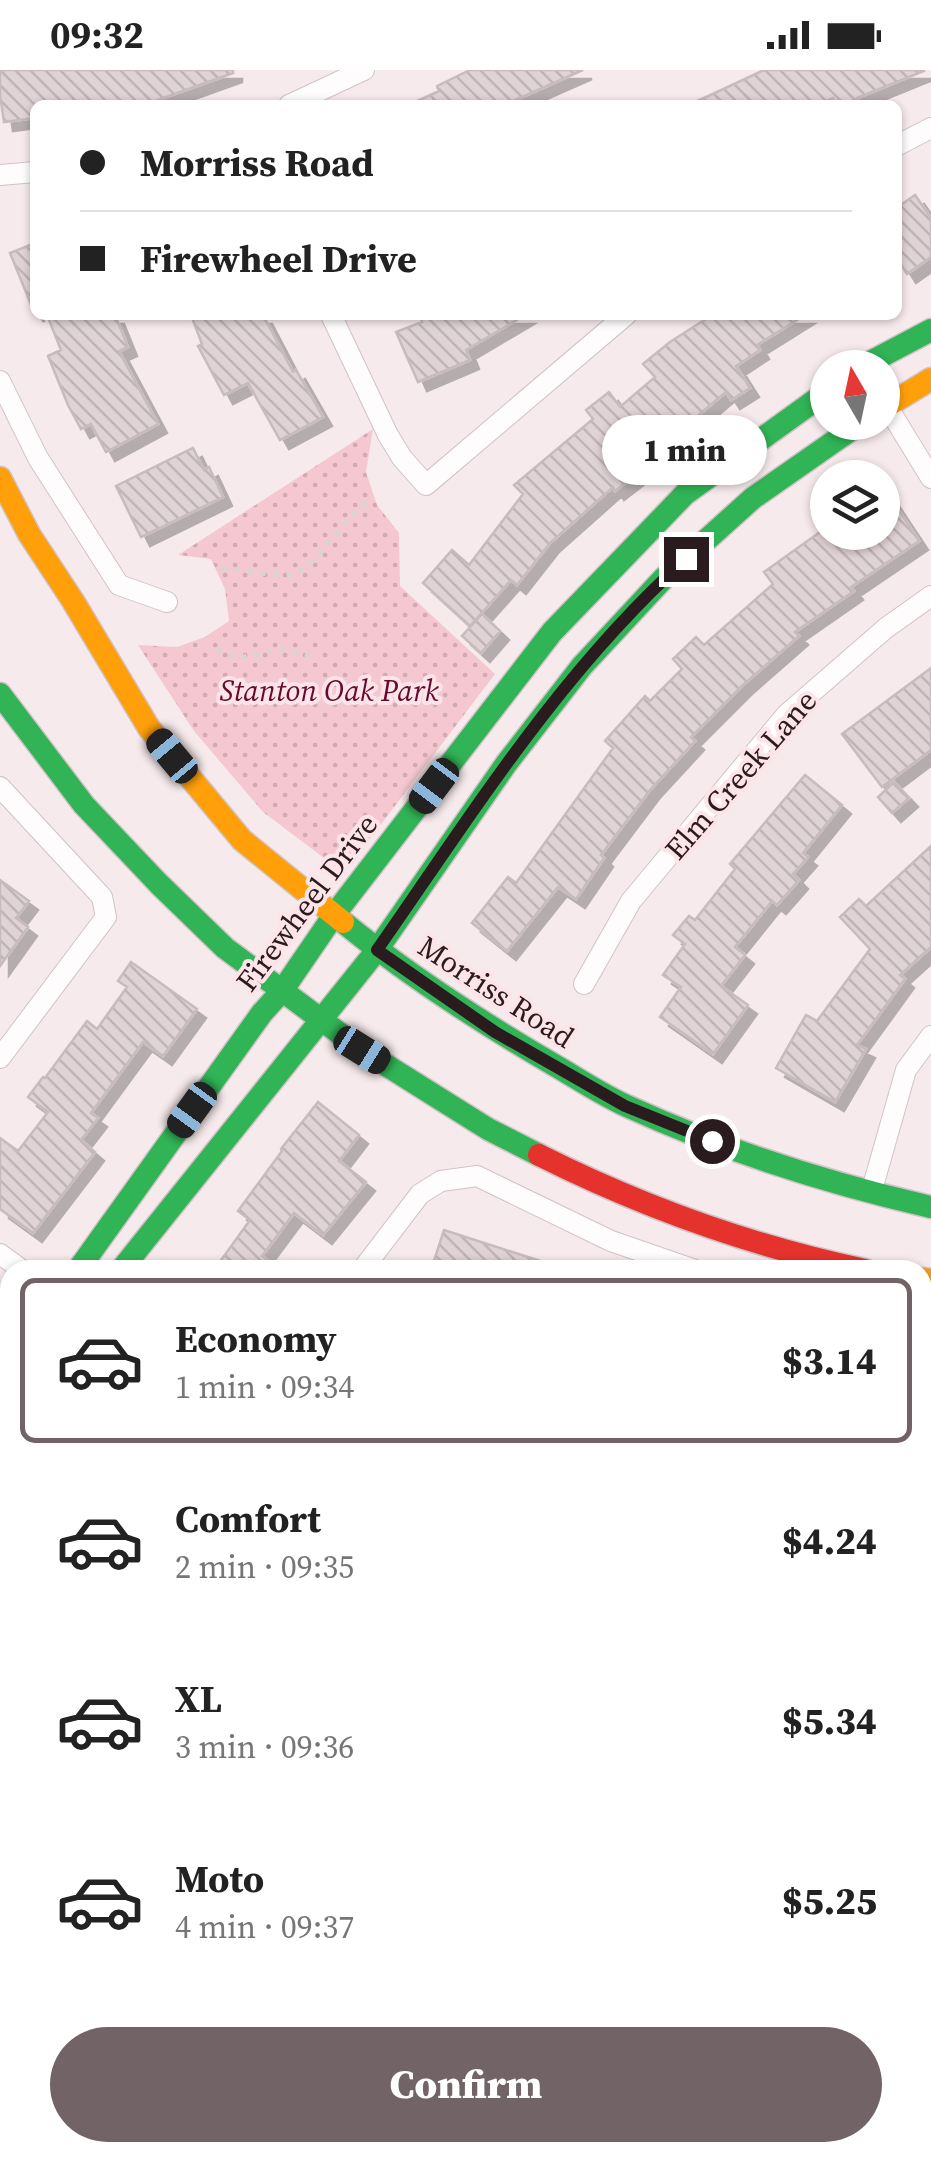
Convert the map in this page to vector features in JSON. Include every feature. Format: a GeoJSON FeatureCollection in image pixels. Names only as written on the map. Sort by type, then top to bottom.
{"type":"FeatureCollection","features":[{"type":"Feature","properties":{"kind":"street"},"geometry":{"type":"LineString","coordinates":[[301,100],[364,70]]}},
{"type":"Feature","properties":{"kind":"street"},"geometry":{"type":"LineString","coordinates":[[902,144],[931,128]]}},
{"type":"Feature","properties":{"kind":"street"},"geometry":{"type":"LineString","coordinates":[[0,175],[30,172]]}},
{"type":"Feature","properties":{"kind":"street"},"geometry":{"type":"LineString","coordinates":[[333,320],[388,435],[426,485],[620,320]]}},
{"type":"Feature","properties":{"kind":"street"},"geometry":{"type":"LineString","coordinates":[[894,350],[931,330]]}},
{"type":"Feature","properties":{"kind":"street"},"geometry":{"type":"LineString","coordinates":[[0,380],[38,458],[119,585],[166,602]]}},
{"type":"Feature","properties":{"kind":"street"},"geometry":{"type":"LineString","coordinates":[[900,396],[931,380]]}},
{"type":"Feature","properties":{"kind":"street","name":"Firewheel Drive"},"geometry":{"type":"LineString","coordinates":[[85,1260],[334,915],[552,632],[685,494],[810,404]]}},
{"type":"Feature","properties":{"kind":"street"},"geometry":{"type":"LineString","coordinates":[[900,429],[931,478]]}},
{"type":"Feature","properties":{"kind":"street"},"geometry":{"type":"LineString","coordinates":[[129,1260],[377,950],[506,764],[582,666],[663,579],[753,498],[836,440]]}},
{"type":"Feature","properties":{"kind":"street","name":"Morriss Road"},"geometry":{"type":"LineString","coordinates":[[0,478],[28,534],[150,728],[242,840],[377,950],[495,1032],[625,1106],[740,1153],[931,1208]]}},
{"type":"Feature","properties":{"kind":"street","name":"Elm Creek Lane"},"geometry":{"type":"LineString","coordinates":[[584,984],[632,901],[787,714],[886,628],[931,596]]}},
{"type":"Feature","properties":{"kind":"street"},"geometry":{"type":"LineString","coordinates":[[0,694],[97,818],[225,948],[362,1050],[488,1129],[603,1187],[703,1226],[817,1260]]}},
{"type":"Feature","properties":{"kind":"street"},"geometry":{"type":"LineString","coordinates":[[0,787],[102,897],[106,917],[0,1058]]}},
{"type":"Feature","properties":{"kind":"street"},"geometry":{"type":"LineString","coordinates":[[871,1193],[906,1070],[931,1036]]}},
{"type":"Feature","properties":{"kind":"street"},"geometry":{"type":"LineString","coordinates":[[370,1260],[420,1194],[441,1181],[477,1176],[611,1241],[666,1260]]}},
{"type":"Feature","properties":{"kind":"path"},"geometry":{"type":"LineString","coordinates":[[222,570],[292,574],[306,568],[358,507],[370,500]]}},
{"type":"Feature","properties":{"kind":"path"},"geometry":{"type":"LineString","coordinates":[[217,650],[238,658],[283,649],[312,656]]}},
{"type":"Feature","properties":{"kind":"green space","name":"Stanton Oak Park"},"geometry":{"type":"Polygon","coordinates":[[[373,429],[366,472],[377,505],[399,533],[400,586],[495,674],[344,873],[263,812],[194,731],[138,645],[177,647],[205,637],[229,621],[225,589],[211,559],[178,555],[373,429]]]}},
{"type":"Feature","properties":{"kind":"building"},"geometry":{"type":"Polygon","coordinates":[[[0,70],[233,70],[158,100],[30,100],[30,119],[4,122],[0,70]]]}},
{"type":"Feature","properties":{"kind":"building"},"geometry":{"type":"Polygon","coordinates":[[[470,70],[583,70],[515,100],[420,100],[439,91],[437,86],[470,70]]]}},
{"type":"Feature","properties":{"kind":"building"},"geometry":{"type":"Polygon","coordinates":[[[764,70],[924,70],[858,100],[700,100],[764,70]]]}},
{"type":"Feature","properties":{"kind":"building"},"geometry":{"type":"Polygon","coordinates":[[[915,195],[931,218],[931,257],[907,274],[902,266],[902,204],[915,195]]]}},
{"type":"Feature","properties":{"kind":"building"},"geometry":{"type":"Polygon","coordinates":[[[30,245],[30,302],[10,253],[30,245]]]}},
{"type":"Feature","properties":{"kind":"building"},"geometry":{"type":"Polygon","coordinates":[[[49,320],[117,320],[128,347],[119,351],[158,424],[106,452],[91,424],[81,429],[68,405],[48,356],[61,350],[49,320]]]}},
{"type":"Feature","properties":{"kind":"building"},"geometry":{"type":"Polygon","coordinates":[[[193,320],[266,320],[323,417],[280,440],[248,383],[224,395],[198,346],[202,344],[193,320]]]}},
{"type":"Feature","properties":{"kind":"building"},"geometry":{"type":"Polygon","coordinates":[[[517,320],[466,350],[470,360],[418,382],[396,332],[422,322],[517,320]]]}},
{"type":"Feature","properties":{"kind":"building"},"geometry":{"type":"Polygon","coordinates":[[[704,320],[797,320],[757,345],[760,350],[736,366],[750,388],[731,400],[726,392],[655,452],[659,457],[615,491],[613,487],[550,543],[517,585],[511,580],[470,626],[423,583],[452,550],[469,565],[523,494],[514,485],[593,419],[586,410],[609,392],[620,407],[655,377],[643,364],[704,320]]]}},
{"type":"Feature","properties":{"kind":"building"},"geometry":{"type":"Polygon","coordinates":[[[193,448],[204,470],[209,467],[223,497],[141,537],[116,486],[193,448]]]}},
{"type":"Feature","properties":{"kind":"building"},"geometry":{"type":"Polygon","coordinates":[[[900,512],[919,541],[851,587],[854,591],[795,632],[799,636],[691,737],[695,741],[650,790],[601,855],[604,858],[576,899],[558,887],[507,951],[472,923],[508,877],[516,883],[613,748],[605,741],[645,696],[650,701],[682,669],[673,659],[696,637],[704,645],[773,584],[764,572],[810,539],[810,550],[900,550],[900,512]]]}},
{"type":"Feature","properties":{"kind":"building"},"geometry":{"type":"Polygon","coordinates":[[[482,614],[500,631],[481,653],[462,636],[482,614]]]}},
{"type":"Feature","properties":{"kind":"building"},"geometry":{"type":"Polygon","coordinates":[[[931,668],[931,750],[882,787],[842,734],[931,668]]]}},
{"type":"Feature","properties":{"kind":"building"},"geometry":{"type":"Polygon","coordinates":[[[805,775],[842,805],[803,853],[808,857],[793,874],[799,880],[777,905],[772,901],[735,947],[745,955],[721,986],[748,1005],[713,1054],[660,1017],[681,987],[663,975],[685,944],[673,935],[689,916],[695,920],[735,869],[730,864],[805,775]]]}},
{"type":"Feature","properties":{"kind":"building"},"geometry":{"type":"Polygon","coordinates":[[[894,782],[909,798],[892,813],[878,797],[894,782]]]}},
{"type":"Feature","properties":{"kind":"building"},"geometry":{"type":"Polygon","coordinates":[[[931,846],[931,947],[900,975],[905,979],[857,1045],[866,1049],[835,1102],[776,1068],[806,1015],[817,1021],[870,949],[840,917],[859,899],[866,906],[931,846]]]}},
{"type":"Feature","properties":{"kind":"building"},"geometry":{"type":"Polygon","coordinates":[[[0,880],[29,901],[16,918],[28,927],[0,966],[0,880]]]}},
{"type":"Feature","properties":{"kind":"building"},"geometry":{"type":"Polygon","coordinates":[[[131,962],[197,1009],[163,1056],[143,1042],[91,1113],[98,1118],[81,1140],[95,1152],[33,1233],[0,1209],[0,1138],[18,1151],[48,1112],[28,1097],[87,1021],[97,1029],[127,987],[118,981],[131,962]]]}},
{"type":"Feature","properties":{"kind":"building"},"geometry":{"type":"Polygon","coordinates":[[[318,1102],[359,1135],[339,1161],[366,1182],[323,1235],[294,1213],[262,1256],[267,1260],[221,1260],[250,1220],[238,1211],[318,1102]]]}},
{"type":"Feature","properties":{"kind":"building"},"geometry":{"type":"Polygon","coordinates":[[[444,1230],[537,1260],[434,1260],[444,1230]]]}},
{"type":"Feature","properties":{"kind":"traffic: fast"},"geometry":{"type":"LineString","coordinates":[[893,350],[931,330]]}},
{"type":"Feature","properties":{"kind":"traffic: fast"},"geometry":{"type":"LineString","coordinates":[[85,1260],[334,915],[552,632],[685,494],[810,404]]}},
{"type":"Feature","properties":{"kind":"traffic: fast"},"geometry":{"type":"LineString","coordinates":[[129,1260],[377,950],[506,764],[582,666],[663,579],[753,498],[836,440]]}},
{"type":"Feature","properties":{"kind":"traffic: fast"},"geometry":{"type":"LineString","coordinates":[[0,694],[84,805],[225,948],[362,1050],[488,1129],[539,1155]]}},
{"type":"Feature","properties":{"kind":"traffic: fast"},"geometry":{"type":"LineString","coordinates":[[343,922],[473,1016],[620,1103],[777,1164],[931,1207]]}},
{"type":"Feature","properties":{"kind":"traffic: slow"},"geometry":{"type":"LineString","coordinates":[[900,398],[931,379]]}},
{"type":"Feature","properties":{"kind":"traffic: slow"},"geometry":{"type":"LineString","coordinates":[[0,478],[29,534],[149,728],[242,840],[343,922]]}},
{"type":"Feature","properties":{"kind":"traffic: jam"},"geometry":{"type":"LineString","coordinates":[[539,1155],[698,1223],[825,1260]]}},
{"type":"Feature","properties":{"kind":"route"},"geometry":{"type":"LineString","coordinates":[[686,559],[582,666],[506,764],[377,950],[495,1032],[625,1106],[712,1141]]}}]}
